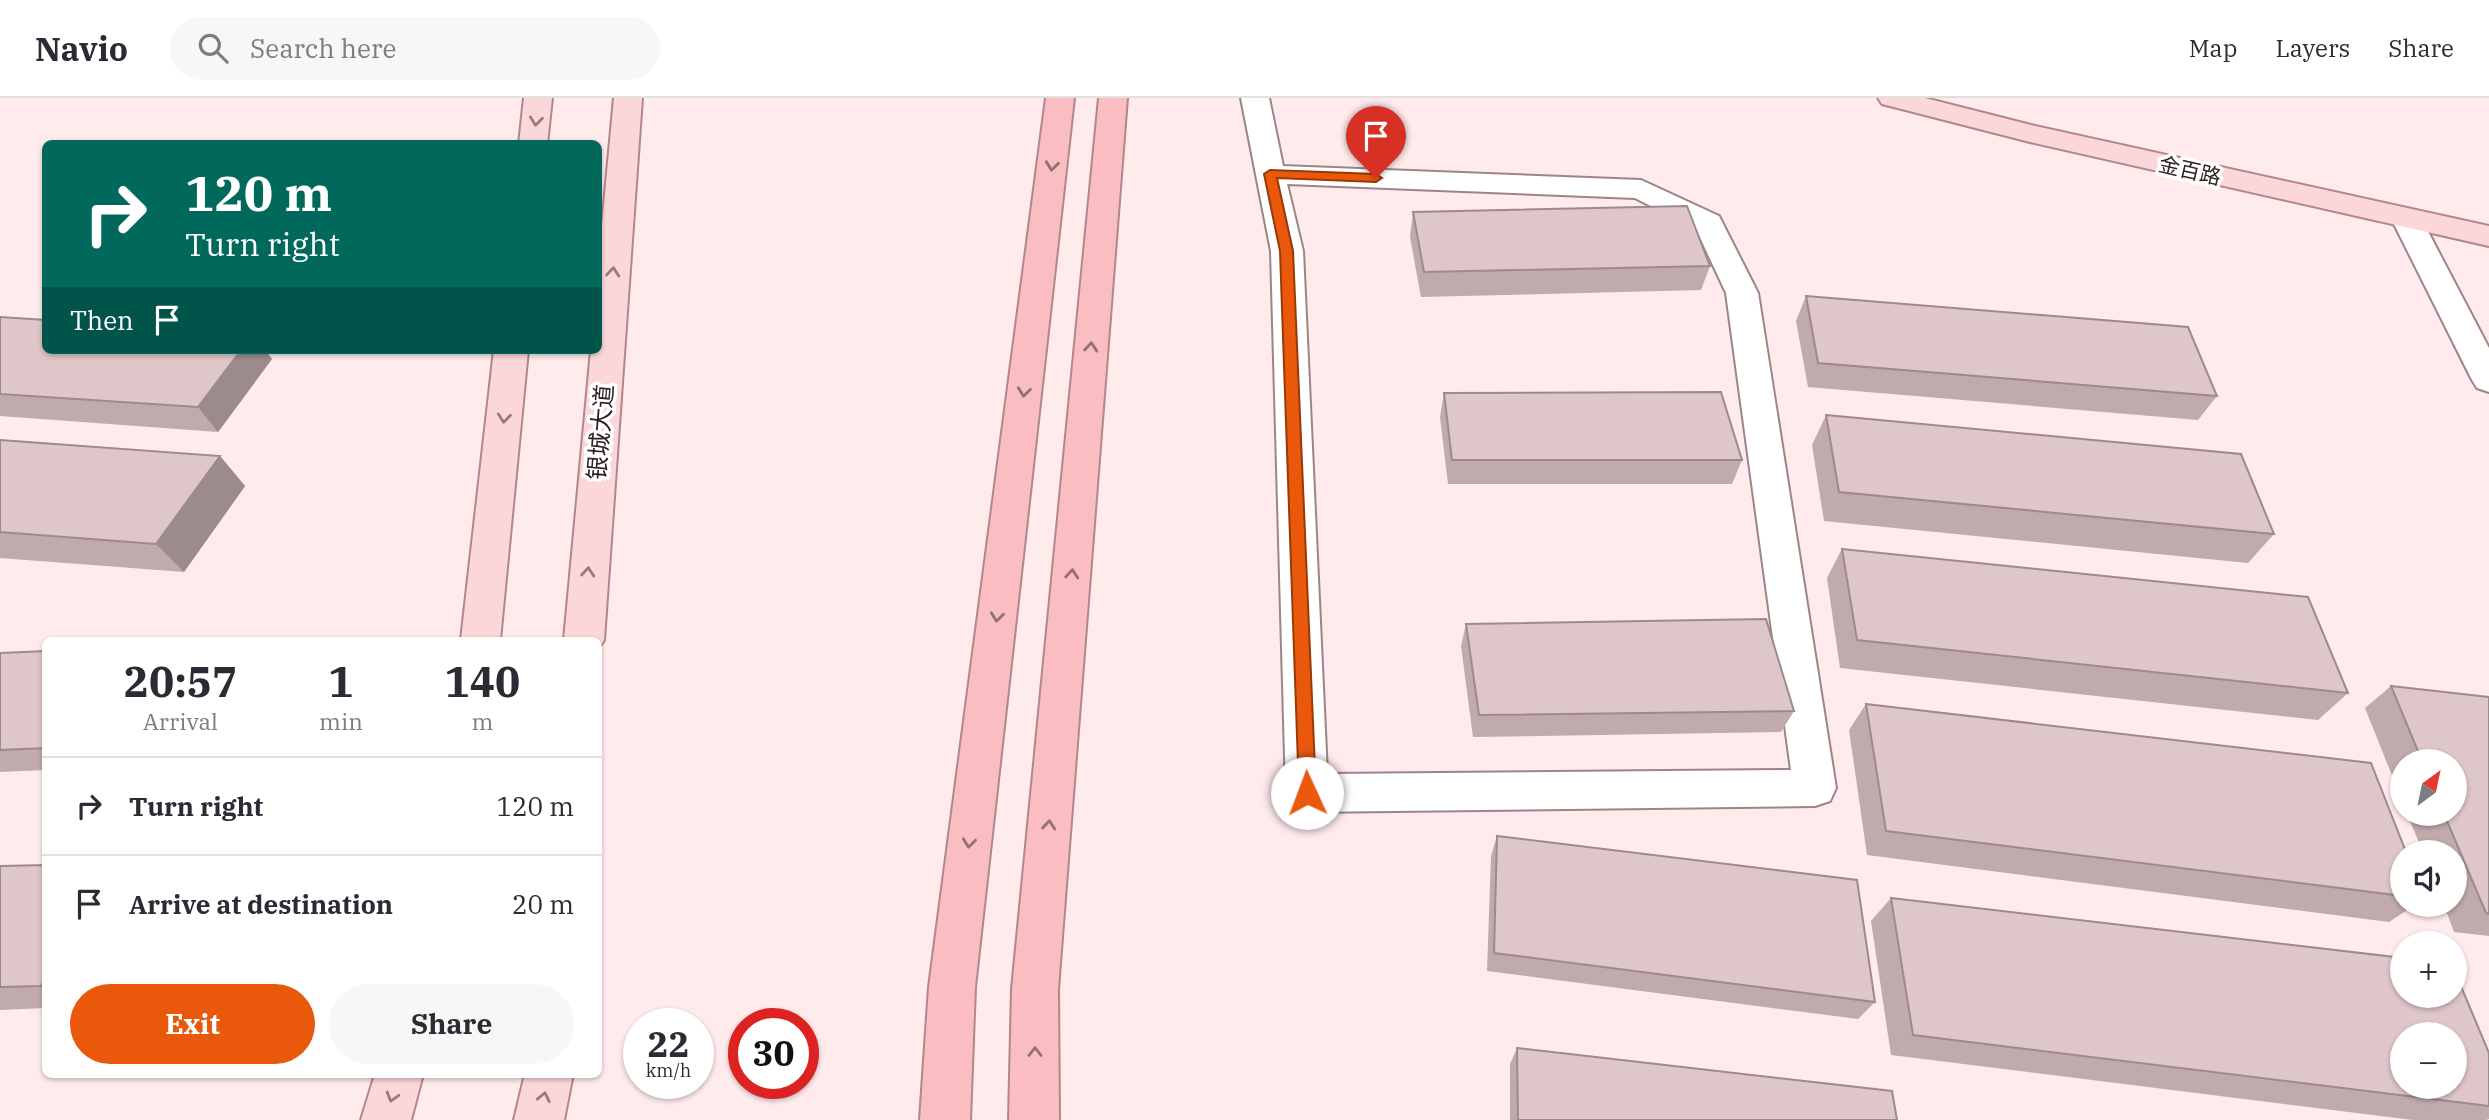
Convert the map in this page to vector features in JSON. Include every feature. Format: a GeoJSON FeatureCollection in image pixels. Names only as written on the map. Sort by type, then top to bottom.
{"type":"FeatureCollection","features":[{"type":"Feature","properties":{"kind":"highway"},"geometry":{"type":"LineString","coordinates":[[945,1120],[952,987],[1060,98]]}},
{"type":"Feature","properties":{"kind":"highway"},"geometry":{"type":"LineString","coordinates":[[1034,1120],[1035,989],[1113,98]]}},
{"type":"Feature","properties":{"kind":"main road"},"geometry":{"type":"LineString","coordinates":[[533,140],[538,98]]}},
{"type":"Feature","properties":{"kind":"main road","name":"银城大道"},"geometry":{"type":"LineString","coordinates":[[584,637],[628,98]]}},
{"type":"Feature","properties":{"kind":"main road","name":"金百路"},"geometry":{"type":"LineString","coordinates":[[1892,98],[2030,133],[2407,220],[2489,236]]}},
{"type":"Feature","properties":{"kind":"main road"},"geometry":{"type":"LineString","coordinates":[[480,637],[511,354]]}},
{"type":"Feature","properties":{"kind":"main road"},"geometry":{"type":"LineString","coordinates":[[386,1120],[398,1078]]}},
{"type":"Feature","properties":{"kind":"main road"},"geometry":{"type":"LineString","coordinates":[[539,1120],[548,1078]]}},
{"type":"Feature","properties":{"kind":"street"},"geometry":{"type":"LineString","coordinates":[[1255,98],[1270,174],[1287,251],[1307,793],[1815,788],[1742,293],[1707,223],[1641,189],[1270,174]]}},
{"type":"Feature","properties":{"kind":"street"},"geometry":{"type":"LineString","coordinates":[[2407,220],[2489,380]]}},
{"type":"Feature","properties":{"kind":"building"},"geometry":{"type":"Polygon","coordinates":[[[1687,206],[1710,266],[1424,272],[1413,212],[1687,206]]]}},
{"type":"Feature","properties":{"kind":"building"},"geometry":{"type":"Polygon","coordinates":[[[1806,296],[2188,327],[2217,396],[1818,363],[1806,296]]]}},
{"type":"Feature","properties":{"kind":"building"},"geometry":{"type":"Polygon","coordinates":[[[0,317],[42,320],[42,354],[238,354],[198,407],[0,394],[0,317]]]}},
{"type":"Feature","properties":{"kind":"building"},"geometry":{"type":"Polygon","coordinates":[[[1721,392],[1742,460],[1452,460],[1444,393],[1721,392]]]}},
{"type":"Feature","properties":{"kind":"building"},"geometry":{"type":"Polygon","coordinates":[[[1826,415],[2241,454],[2274,534],[1839,492],[1826,415]]]}},
{"type":"Feature","properties":{"kind":"building"},"geometry":{"type":"Polygon","coordinates":[[[0,440],[220,456],[156,544],[0,532],[0,440]]]}},
{"type":"Feature","properties":{"kind":"building"},"geometry":{"type":"Polygon","coordinates":[[[1842,549],[2308,597],[2348,693],[1857,640],[1842,549]]]}},
{"type":"Feature","properties":{"kind":"building"},"geometry":{"type":"Polygon","coordinates":[[[1766,619],[1794,711],[1479,715],[1466,624],[1766,619]]]}},
{"type":"Feature","properties":{"kind":"building"},"geometry":{"type":"Polygon","coordinates":[[[42,651],[42,748],[0,750],[0,653],[42,651]]]}},
{"type":"Feature","properties":{"kind":"building"},"geometry":{"type":"Polygon","coordinates":[[[2391,686],[2489,697],[2489,914],[2486,913],[2467,868],[2467,840],[2455,840],[2449,826],[2468,826],[2468,749],[2417,749],[2391,686]]]}},
{"type":"Feature","properties":{"kind":"building"},"geometry":{"type":"Polygon","coordinates":[[[1866,704],[2371,763],[2390,811],[2390,826],[2396,826],[2401,840],[2390,840],[2390,894],[1886,831],[1866,704]]]}},
{"type":"Feature","properties":{"kind":"building"},"geometry":{"type":"Polygon","coordinates":[[[1497,836],[1857,880],[1875,1002],[1494,953],[1497,836]]]}},
{"type":"Feature","properties":{"kind":"building"},"geometry":{"type":"Polygon","coordinates":[[[42,865],[41,986],[0,987],[0,866],[42,865]]]}},
{"type":"Feature","properties":{"kind":"building"},"geometry":{"type":"Polygon","coordinates":[[[1891,898],[2390,956],[2390,1008],[2467,1008],[2467,1001],[2489,1053],[2489,1106],[2432,1099],[2467,1099],[2467,1022],[2390,1022],[2390,1094],[1913,1035],[1891,898]]]}},
{"type":"Feature","properties":{"kind":"building"},"geometry":{"type":"Polygon","coordinates":[[[1517,1048],[1892,1091],[1897,1120],[1518,1120],[1517,1048]]]}},
{"type":"Feature","properties":{"kind":"route"},"geometry":{"type":"LineString","coordinates":[[1307,793],[1287,251],[1270,174],[1376,178]]}}]}
